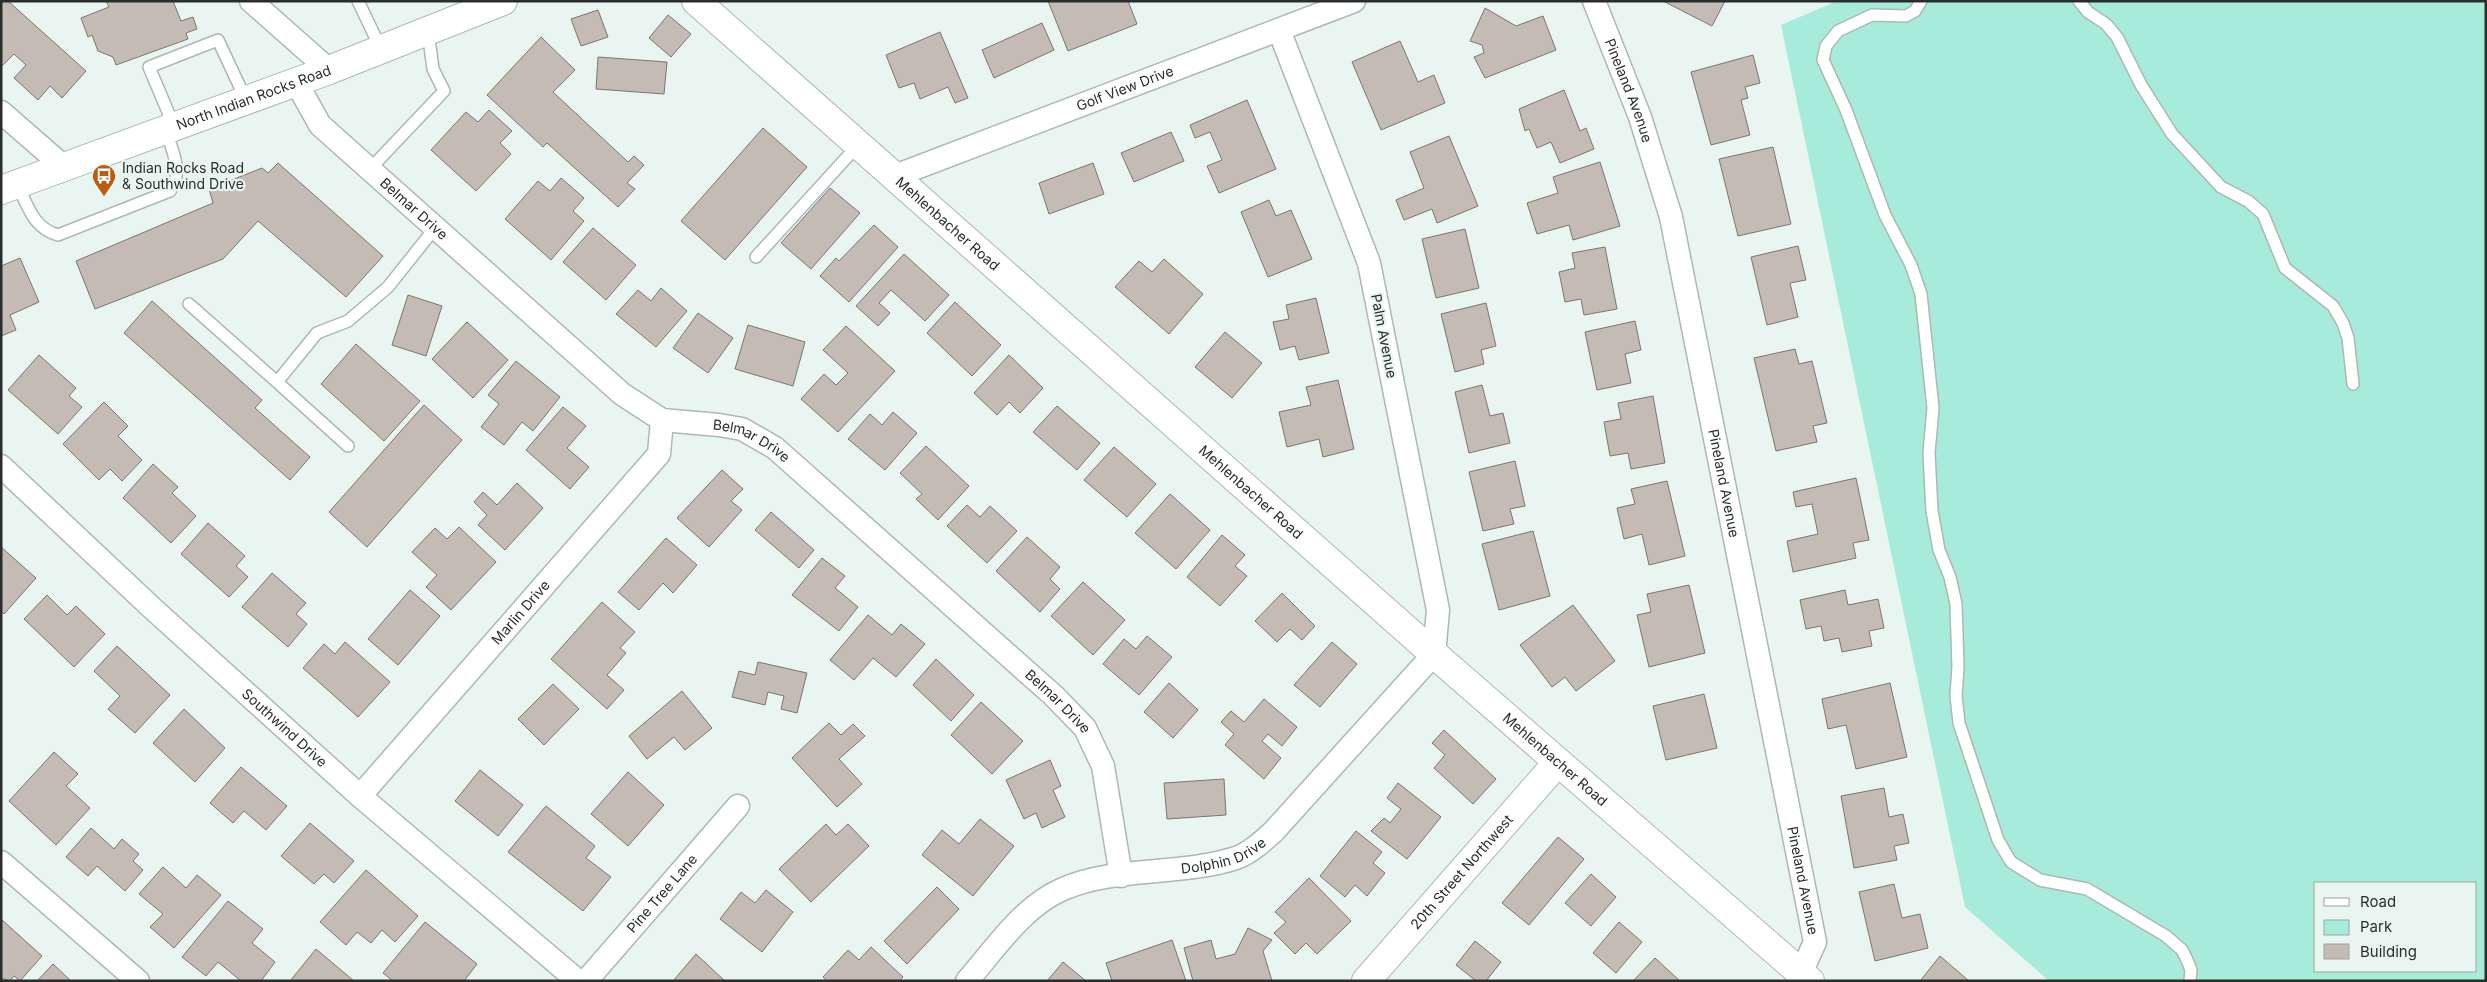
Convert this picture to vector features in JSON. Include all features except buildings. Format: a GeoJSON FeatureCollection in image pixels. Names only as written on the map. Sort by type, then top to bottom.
{"type":"FeatureCollection","features":[{"type":"Feature","properties":{"kind":"street"},"geometry":{"type":"LineString","coordinates":[[251,1],[329,70]]}},
{"type":"Feature","properties":{"kind":"street","name":"North Indian Rocks Road"},"geometry":{"type":"LineString","coordinates":[[9,187],[329,70],[428,31],[465,8],[503,1]]}},
{"type":"Feature","properties":{"kind":"street","name":"Mehlenbacher Road"},"geometry":{"type":"LineString","coordinates":[[696,1],[1434,654],[1806,977]]}},
{"type":"Feature","properties":{"kind":"street","name":"Golf View Drive"},"geometry":{"type":"LineString","coordinates":[[895,176],[1354,1]]}},
{"type":"Feature","properties":{"kind":"street","name":"Pineland Avenue"},"geometry":{"type":"LineString","coordinates":[[1594,1],[1640,117],[1671,217],[1815,942],[1806,977]]}},
{"type":"Feature","properties":{"kind":"street","name":"Palm Avenue"},"geometry":{"type":"LineString","coordinates":[[1279,30],[1369,263],[1438,610],[1434,654]]}},
{"type":"Feature","properties":{"kind":"street","name":"Belmar Drive"},"geometry":{"type":"LineString","coordinates":[[296,82],[320,125],[622,394],[662,420],[742,429],[775,448],[1054,696],[1084,728],[1103,766],[1121,876]]}},
{"type":"Feature","properties":{"kind":"street"},"geometry":{"type":"LineString","coordinates":[[1,112],[63,166]]}},
{"type":"Feature","properties":{"kind":"street","name":"Marlin Drive"},"geometry":{"type":"LineString","coordinates":[[360,796],[659,454],[662,420]]}},
{"type":"Feature","properties":{"kind":"street","name":"Southwind Drive"},"geometry":{"type":"LineString","coordinates":[[1,466],[152,608],[360,796],[578,981]]}},
{"type":"Feature","properties":{"kind":"street","name":"Dolphin Drive"},"geometry":{"type":"LineString","coordinates":[[968,981],[1028,912],[1069,887],[1121,876],[1237,858],[1257,846],[1273,832],[1434,654]]}},
{"type":"Feature","properties":{"kind":"street","name":"20th Street Northwest"},"geometry":{"type":"LineString","coordinates":[[1366,981],[1558,762]]}},
{"type":"Feature","properties":{"kind":"street","name":"Pine Tree Lane"},"geometry":{"type":"LineString","coordinates":[[586,981],[738,806]]}},
{"type":"Feature","properties":{"kind":"street"},"geometry":{"type":"LineString","coordinates":[[1,862],[138,981]]}},
{"type":"Feature","properties":{"kind":"lane"},"geometry":{"type":"LineString","coordinates":[[358,1],[381,49]]}},
{"type":"Feature","properties":{"kind":"lane"},"geometry":{"type":"LineString","coordinates":[[1921,1],[1915,11],[1906,16],[1872,15],[1838,30],[1826,46],[1823,60],[1846,110],[1885,215],[1911,265],[1921,294],[1933,408],[1929,453],[1932,511],[1939,550],[1950,577],[1956,604],[1956,696],[1959,723],[1998,840],[2011,862],[2040,880],[2087,889],[2166,936],[2182,950],[2191,970],[2190,981]]}},
{"type":"Feature","properties":{"kind":"lane"},"geometry":{"type":"LineString","coordinates":[[2078,1],[2088,12],[2106,24],[2117,38],[2141,85],[2172,134],[2221,187],[2248,201],[2263,214],[2285,268],[2332,306],[2343,323],[2348,338],[2353,384]]}},
{"type":"Feature","properties":{"kind":"lane"},"geometry":{"type":"LineString","coordinates":[[370,169],[444,91],[433,69],[428,31]]}},
{"type":"Feature","properties":{"kind":"lane"},"geometry":{"type":"LineString","coordinates":[[9,187],[45,232],[58,235],[170,191],[176,183],[177,171],[169,128],[149,67],[218,40],[246,100]]}},
{"type":"Feature","properties":{"kind":"lane"},"geometry":{"type":"LineString","coordinates":[[756,257],[859,144]]}},
{"type":"Feature","properties":{"kind":"lane"},"geometry":{"type":"LineString","coordinates":[[277,382],[317,333],[348,321],[388,287],[435,228]]}},
{"type":"Feature","properties":{"kind":"lane"},"geometry":{"type":"LineString","coordinates":[[189,304],[348,446]]}},
{"type":"Feature","properties":{"kind":"green space"},"geometry":{"type":"Polygon","coordinates":[[[1837,1],[2486,1],[2486,981],[2049,981],[1965,907],[1781,25],[1837,1]]]}},
{"type":"Feature","properties":{"kind":"place","name":"Indian Rocks Road & Southwind Drive"},"geometry":{"type":"Point","coordinates":[104,197]}}]}
